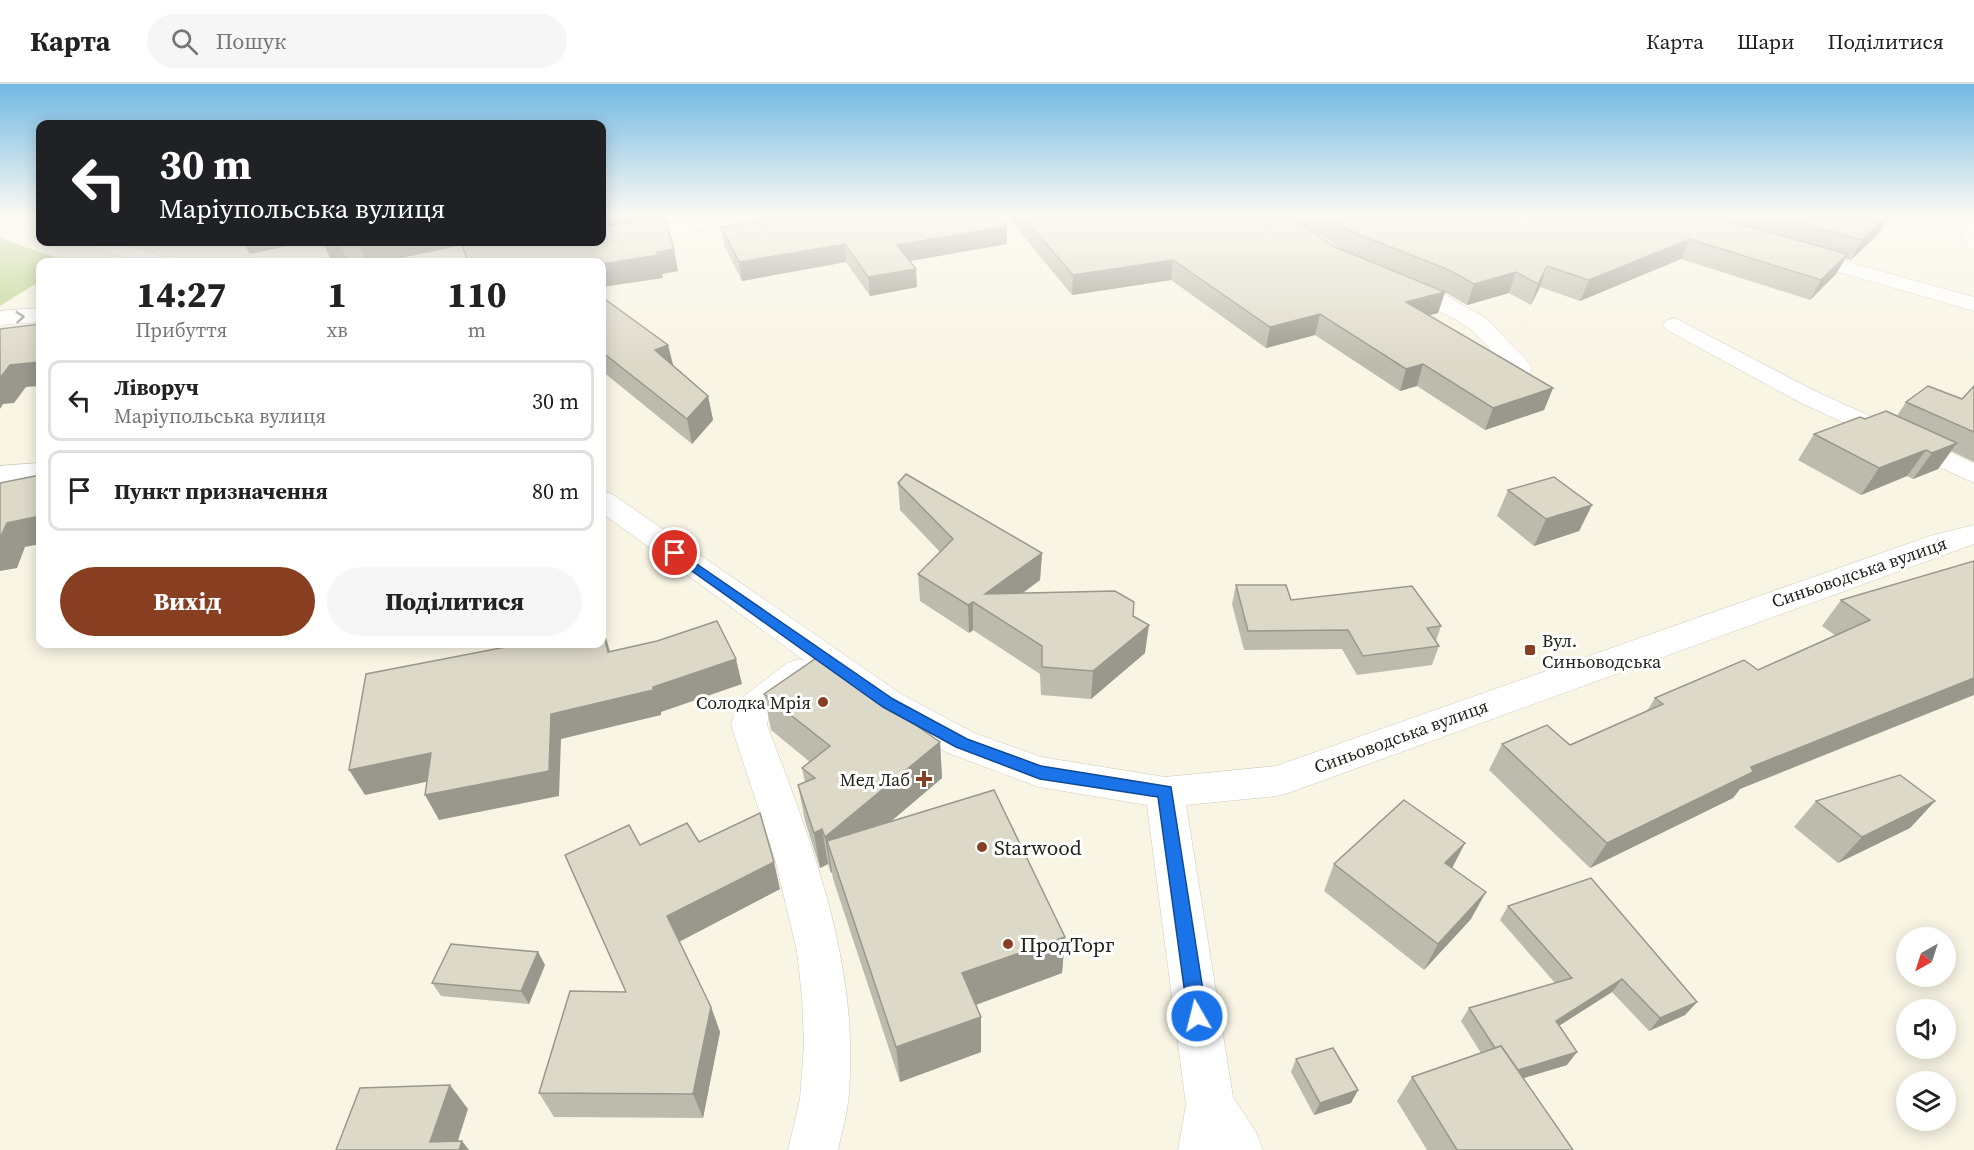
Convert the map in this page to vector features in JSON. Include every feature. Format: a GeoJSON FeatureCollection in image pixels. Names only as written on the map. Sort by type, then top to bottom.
{"type":"FeatureCollection","features":[{"type":"Feature","properties":{"kind":"street"},"geometry":{"type":"LineString","coordinates":[[1832,264],[1974,304]]}},
{"type":"Feature","properties":{"kind":"street"},"geometry":{"type":"LineString","coordinates":[[1380,276],[1432,297],[1478,323],[1520,368]]}},
{"type":"Feature","properties":{"kind":"street"},"geometry":{"type":"LineString","coordinates":[[0,318],[36,315]]}},
{"type":"Feature","properties":{"kind":"street"},"geometry":{"type":"LineString","coordinates":[[1675,325],[1808,397],[1974,474]]}},
{"type":"Feature","properties":{"kind":"street"},"geometry":{"type":"LineString","coordinates":[[0,475],[36,471]]}},
{"type":"Feature","properties":{"kind":"street","name":"Синьоводська вулиця"},"geometry":{"type":"LineString","coordinates":[[606,503],[820,657],[888,703],[961,743],[1040,772],[1165,792],[1277,781],[1929,546],[1974,534]]}},
{"type":"Feature","properties":{"kind":"street"},"geometry":{"type":"LineString","coordinates":[[813,1150],[825,1093],[827,1011],[818,940],[792,843],[748,725],[752,709],[820,657]]}},
{"type":"Feature","properties":{"kind":"street"},"geometry":{"type":"LineString","coordinates":[[1165,792],[1207,1128],[1238,1150]]}},
{"type":"Feature","properties":{"kind":"green space"},"geometry":{"type":"Polygon","coordinates":[[[0,264],[36,264],[36,284],[0,306],[0,264]]]}},
{"type":"Feature","properties":{"kind":"building"},"geometry":{"type":"Polygon","coordinates":[[[859,264],[912,264],[916,269],[868,277],[859,264]]]}},
{"type":"Feature","properties":{"kind":"building"},"geometry":{"type":"Polygon","coordinates":[[[1063,264],[1148,264],[1073,275],[1063,264]]]}},
{"type":"Feature","properties":{"kind":"building"},"geometry":{"type":"Polygon","coordinates":[[[1178,264],[1376,264],[1445,292],[1406,302],[1553,388],[1493,408],[1423,364],[1406,369],[1320,314],[1270,327],[1178,264]]]}},
{"type":"Feature","properties":{"kind":"building"},"geometry":{"type":"Polygon","coordinates":[[[1434,264],[1629,264],[1589,280],[1547,266],[1538,284],[1516,272],[1474,284],[1434,264]]]}},
{"type":"Feature","properties":{"kind":"building"},"geometry":{"type":"Polygon","coordinates":[[[1769,264],[1838,264],[1821,280],[1769,264]]]}},
{"type":"Feature","properties":{"kind":"building"},"geometry":{"type":"Polygon","coordinates":[[[606,300],[668,345],[655,350],[708,396],[687,419],[606,355],[606,300]]]}},
{"type":"Feature","properties":{"kind":"building"},"geometry":{"type":"Polygon","coordinates":[[[36,324],[36,362],[10,365],[0,378],[0,329],[36,324]]]}},
{"type":"Feature","properties":{"kind":"building"},"geometry":{"type":"Polygon","coordinates":[[[1928,386],[1962,399],[1974,386],[1974,432],[1906,402],[1928,386]]]}},
{"type":"Feature","properties":{"kind":"building"},"geometry":{"type":"Polygon","coordinates":[[[1886,411],[1957,443],[1932,453],[1926,450],[1879,468],[1814,434],[1860,417],[1865,419],[1886,411]]]}},
{"type":"Feature","properties":{"kind":"building"},"geometry":{"type":"Polygon","coordinates":[[[906,474],[1042,553],[985,594],[1115,591],[1134,602],[1133,616],[1149,625],[1093,671],[1042,667],[1042,646],[973,602],[968,605],[918,574],[953,539],[898,483],[906,474]]]}},
{"type":"Feature","properties":{"kind":"building"},"geometry":{"type":"Polygon","coordinates":[[[36,476],[36,517],[7,523],[0,538],[0,483],[36,476]]]}},
{"type":"Feature","properties":{"kind":"building"},"geometry":{"type":"Polygon","coordinates":[[[1554,477],[1592,505],[1546,519],[1508,490],[1554,477]]]}},
{"type":"Feature","properties":{"kind":"building"},"geometry":{"type":"Polygon","coordinates":[[[1974,561],[1974,678],[1751,767],[1753,772],[1607,843],[1502,744],[1547,725],[1570,745],[1663,704],[1655,698],[1744,660],[1758,670],[1870,620],[1841,600],[1974,561]]]}},
{"type":"Feature","properties":{"kind":"building"},"geometry":{"type":"Polygon","coordinates":[[[1236,585],[1286,585],[1291,600],[1412,586],[1441,626],[1427,628],[1439,646],[1363,656],[1348,630],[1248,631],[1236,585]]]}},
{"type":"Feature","properties":{"kind":"building"},"geometry":{"type":"Polygon","coordinates":[[[717,621],[736,659],[653,687],[653,690],[551,714],[549,771],[425,795],[431,753],[349,770],[366,674],[501,648],[606,648],[606,644],[608,652],[657,641],[717,621]]]}},
{"type":"Feature","properties":{"kind":"building"},"geometry":{"type":"Polygon","coordinates":[[[818,657],[940,742],[825,837],[822,829],[814,833],[798,785],[815,778],[802,768],[830,746],[764,694],[818,657]]]}},
{"type":"Feature","properties":{"kind":"building"},"geometry":{"type":"Polygon","coordinates":[[[1900,775],[1935,801],[1862,837],[1816,801],[1900,775]]]}},
{"type":"Feature","properties":{"kind":"building"},"geometry":{"type":"Polygon","coordinates":[[[994,790],[1065,937],[962,973],[981,1017],[896,1047],[827,841],[994,790]]]}},
{"type":"Feature","properties":{"kind":"building"},"geometry":{"type":"Polygon","coordinates":[[[1404,800],[1465,843],[1445,863],[1486,892],[1438,944],[1334,864],[1404,800]]]}},
{"type":"Feature","properties":{"kind":"building"},"geometry":{"type":"Polygon","coordinates":[[[760,813],[774,862],[667,916],[711,1007],[693,1094],[539,1093],[570,991],[626,992],[565,855],[629,825],[640,845],[687,823],[699,842],[760,813]]]}},
{"type":"Feature","properties":{"kind":"building"},"geometry":{"type":"Polygon","coordinates":[[[1591,878],[1697,1002],[1660,1018],[1622,979],[1556,1021],[1577,1052],[1518,1070],[1501,1046],[1495,1048],[1469,1008],[1572,978],[1508,906],[1591,878]]]}},
{"type":"Feature","properties":{"kind":"building"},"geometry":{"type":"Polygon","coordinates":[[[451,944],[538,952],[521,991],[432,983],[451,944]]]}},
{"type":"Feature","properties":{"kind":"building"},"geometry":{"type":"Polygon","coordinates":[[[1501,1046],[1573,1150],[1457,1150],[1412,1077],[1501,1046]]]}},
{"type":"Feature","properties":{"kind":"building"},"geometry":{"type":"Polygon","coordinates":[[[1333,1048],[1358,1090],[1320,1103],[1296,1059],[1333,1048]]]}},
{"type":"Feature","properties":{"kind":"building"},"geometry":{"type":"Polygon","coordinates":[[[450,1085],[430,1142],[462,1141],[459,1150],[336,1150],[360,1088],[450,1085]]]}},
{"type":"Feature","properties":{"kind":"place","name":"Вул. Синьоводська"},"geometry":{"type":"Point","coordinates":[1530,650]}},
{"type":"Feature","properties":{"kind":"place","name":"Солодка Мрія"},"geometry":{"type":"Point","coordinates":[823,702]}},
{"type":"Feature","properties":{"kind":"place","name":"Мед Лаб"},"geometry":{"type":"Point","coordinates":[924,779]}},
{"type":"Feature","properties":{"kind":"place","name":"Starwood"},"geometry":{"type":"Point","coordinates":[982,847]}},
{"type":"Feature","properties":{"kind":"place","name":"ПродТорг"},"geometry":{"type":"Point","coordinates":[1008,944]}},
{"type":"Feature","properties":{"kind":"route"},"geometry":{"type":"LineString","coordinates":[[675,553],[888,703],[961,743],[1040,772],[1165,792],[1197,1016]]}}]}
